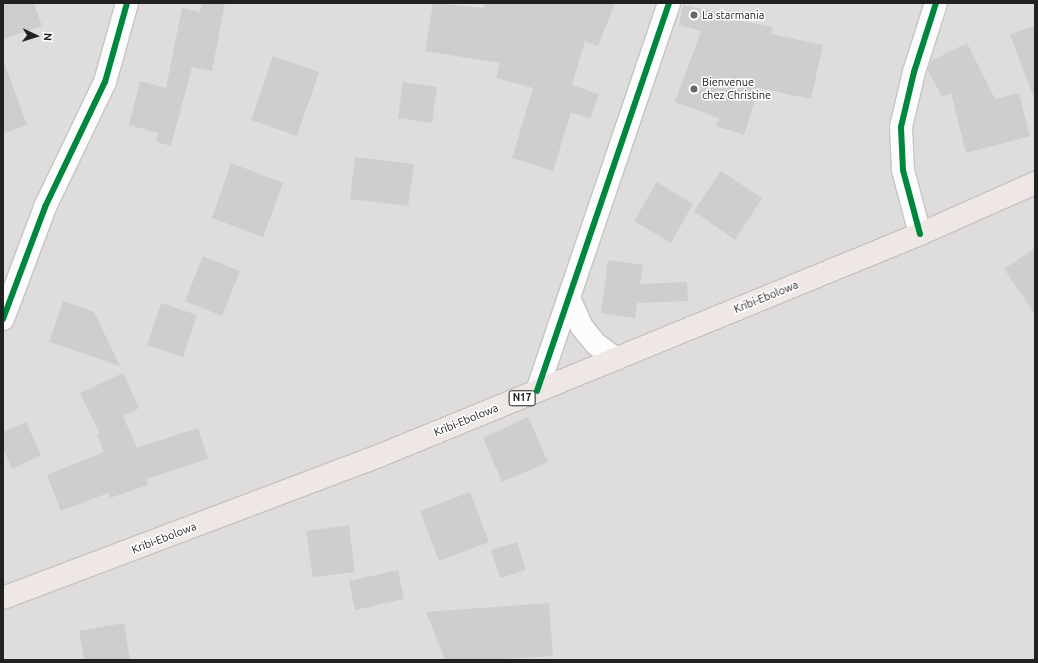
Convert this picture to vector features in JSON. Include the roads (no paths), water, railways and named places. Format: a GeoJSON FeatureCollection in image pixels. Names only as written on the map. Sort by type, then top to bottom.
{"type":"FeatureCollection","features":[{"type":"Feature","properties":{"kind":"highway","name":"Kribi-Ebolowa"},"geometry":{"type":"LineString","coordinates":[[3,598],[369,460],[920,234],[1035,183]]}},
{"type":"Feature","properties":{"kind":"street"},"geometry":{"type":"LineString","coordinates":[[3,320],[45,207],[105,82],[127,3]]}},
{"type":"Feature","properties":{"kind":"street"},"geometry":{"type":"LineString","coordinates":[[537,391],[669,3]]}},
{"type":"Feature","properties":{"kind":"street"},"geometry":{"type":"LineString","coordinates":[[920,234],[903,170],[901,127],[914,72],[936,3]]}},
{"type":"Feature","properties":{"kind":"street"},"geometry":{"type":"LineString","coordinates":[[569,298],[582,327],[596,344],[616,359]]}},
{"type":"Feature","properties":{"kind":"place","name":"La starmania"},"geometry":{"type":"Point","coordinates":[694,15]}},
{"type":"Feature","properties":{"kind":"place","name":"Bienvenue chez Christine"},"geometry":{"type":"Point","coordinates":[694,89]}}]}
